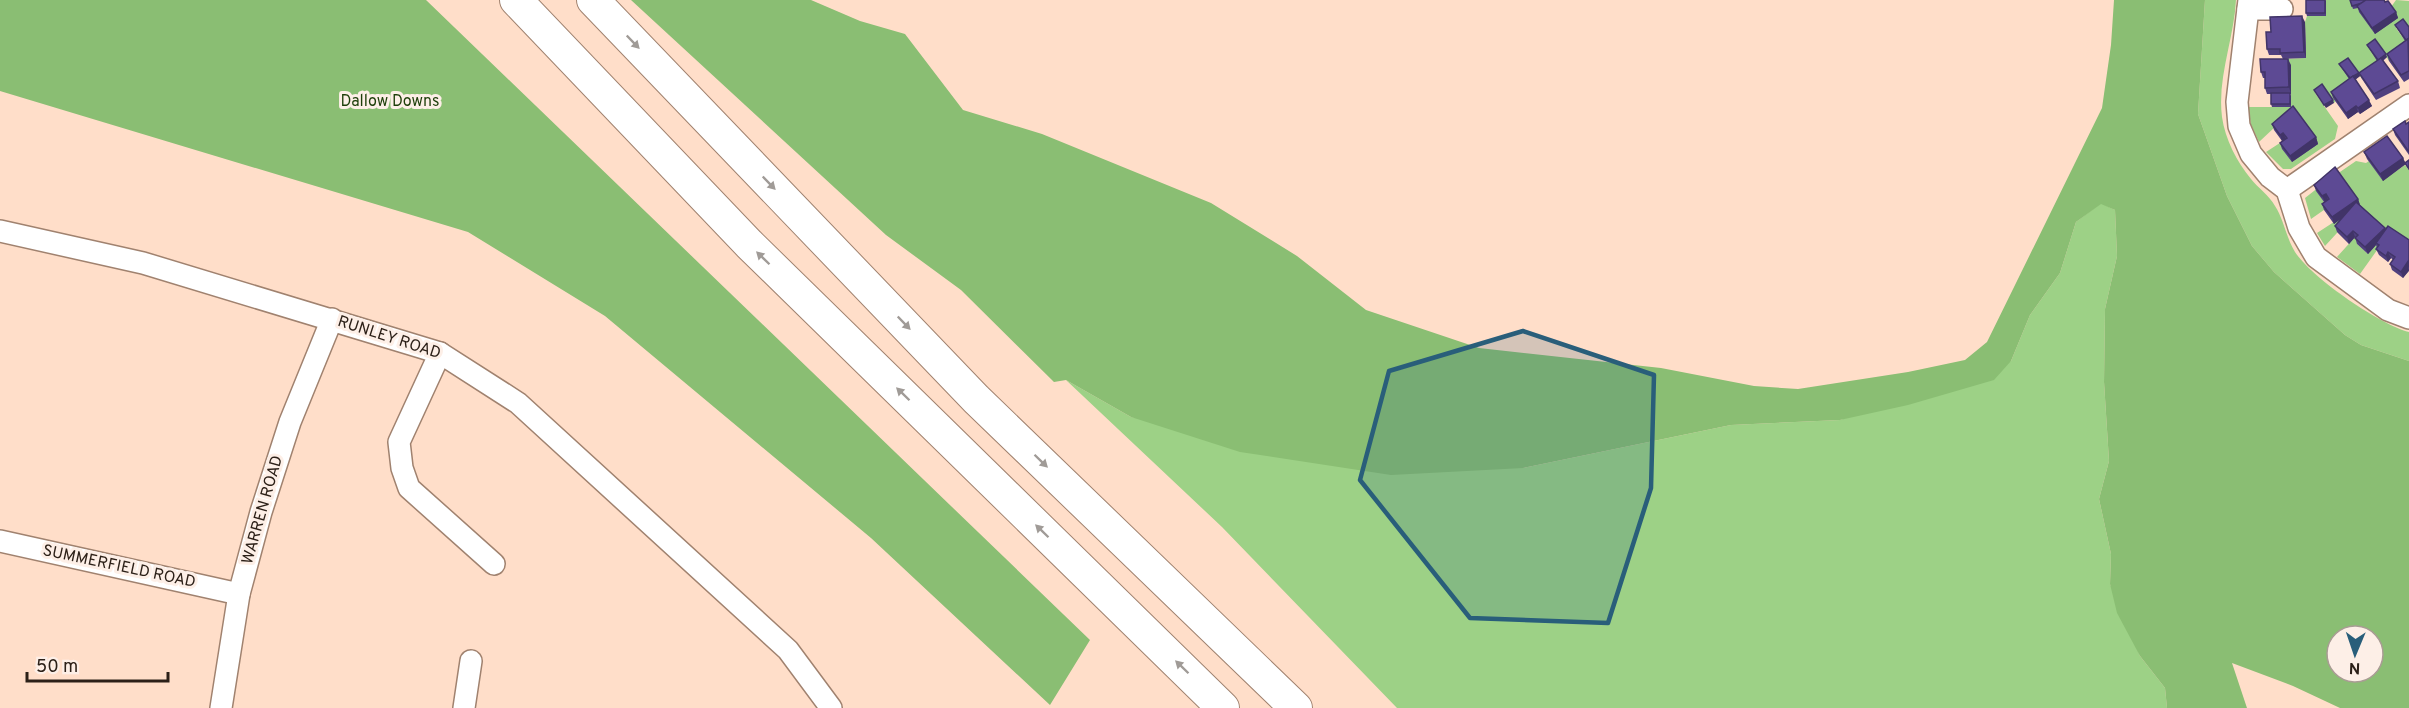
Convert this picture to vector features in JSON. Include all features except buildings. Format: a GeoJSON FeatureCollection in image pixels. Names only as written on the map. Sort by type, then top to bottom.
{"type":"FeatureCollection","features":[{"type":"Feature","properties":{"kind":"highway"},"geometry":{"type":"LineString","coordinates":[[516,0],[749,244],[1223,708]]}},
{"type":"Feature","properties":{"kind":"highway"},"geometry":{"type":"LineString","coordinates":[[593,0],[976,399],[1296,708]]}},
{"type":"Feature","properties":{"kind":"street"},"geometry":{"type":"LineString","coordinates":[[2282,9],[2249,5],[2237,95],[2239,126],[2255,161],[2287,190],[2299,228],[2316,257],[2388,310],[2409,318]]}},
{"type":"Feature","properties":{"kind":"street"},"geometry":{"type":"LineString","coordinates":[[2287,190],[2409,105]]}},
{"type":"Feature","properties":{"kind":"street","name":"RUNLEY ROAD"},"geometry":{"type":"LineString","coordinates":[[0,231],[143,263],[440,353],[518,403],[788,650],[831,708]]}},
{"type":"Feature","properties":{"kind":"street","name":"WARREN ROAD"},"geometry":{"type":"LineString","coordinates":[[221,708],[239,594],[261,512],[290,422],[332,320]]}},
{"type":"Feature","properties":{"kind":"street"},"geometry":{"type":"LineString","coordinates":[[440,353],[399,442],[402,468],[409,488],[494,564]]}},
{"type":"Feature","properties":{"kind":"street","name":"SUMMERFIELD ROAD"},"geometry":{"type":"LineString","coordinates":[[0,541],[239,594]]}},
{"type":"Feature","properties":{"kind":"street"},"geometry":{"type":"LineString","coordinates":[[464,708],[471,661]]}},
{"type":"Feature","properties":{"kind":"highlighted area"},"geometry":{"type":"Polygon","coordinates":[[[1523,331],[1654,375],[1651,488],[1608,623],[1470,618],[1360,480],[1389,371],[1523,331]]]}},
{"type":"Feature","properties":{"kind":"green space","name":"Dallow Downs"},"geometry":{"type":"Polygon","coordinates":[[[0,0],[426,0],[1090,640],[1050,705],[871,538],[605,316],[468,232],[0,91],[0,0]]]}},
{"type":"Feature","properties":{"kind":"green space"},"geometry":{"type":"Polygon","coordinates":[[[631,0],[811,0],[860,21],[905,34],[963,110],[1042,134],[1211,203],[1297,256],[1366,310],[1479,348],[1661,368],[1754,386],[1798,389],[1908,372],[1965,360],[1987,342],[2102,108],[2111,45],[2114,0],[2205,0],[2198,114],[2227,196],[2252,246],[2274,272],[2345,335],[2361,345],[2409,361],[2409,708],[2340,708],[2293,686],[2232,663],[2247,708],[2167,708],[2165,688],[2140,656],[2117,613],[2110,584],[2111,554],[2099,499],[2109,461],[2104,382],[2105,309],[2117,256],[2115,210],[2101,204],[2076,222],[2060,273],[2030,315],[2011,361],[1994,380],[1908,405],[1840,420],[1731,425],[1523,468],[1391,475],[1240,452],[1131,417],[1066,380],[1054,382],[961,290],[886,235],[631,0]]]}},
{"type":"Feature","properties":{"kind":"green space"},"geometry":{"type":"Polygon","coordinates":[[[2205,0],[2236,0],[2221,102],[2226,134],[2236,158],[2251,179],[2273,202],[2295,252],[2304,263],[2347,299],[2381,320],[2409,332],[2409,361],[2361,345],[2345,335],[2274,272],[2252,246],[2227,196],[2198,114],[2205,0]]]}},
{"type":"Feature","properties":{"kind":"green space"},"geometry":{"type":"Polygon","coordinates":[[[2326,0],[2350,0],[2391,7],[2396,0],[2409,1],[2409,28],[2396,28],[2409,46],[2389,61],[2377,42],[2381,66],[2362,79],[2349,61],[2353,84],[2334,103],[2315,93],[2338,126],[2335,139],[2291,169],[2283,169],[2266,152],[2286,139],[2292,162],[2318,143],[2276,126],[2259,142],[2251,125],[2248,107],[2291,107],[2291,65],[2283,65],[2283,59],[2306,58],[2305,22],[2307,16],[2326,16],[2326,0]]]}},
{"type":"Feature","properties":{"kind":"green space"},"geometry":{"type":"Polygon","coordinates":[[[2356,161],[2366,163],[2369,161],[2383,180],[2405,165],[2409,170],[2409,245],[2390,232],[2360,274],[2337,257],[2355,237],[2360,241],[2357,244],[2367,253],[2387,235],[2359,209],[2325,246],[2317,233],[2360,205],[2337,174],[2356,161]]]}},
{"type":"Feature","properties":{"kind":"green space"},"geometry":{"type":"Polygon","coordinates":[[[2319,187],[2317,191],[2324,202],[2331,205],[2311,219],[2305,198],[2319,187]]]}},
{"type":"Feature","properties":{"kind":"green space"},"geometry":{"type":"Polygon","coordinates":[[[2101,203],[2115,210],[2117,256],[2105,309],[2104,382],[2109,461],[2099,499],[2111,554],[2110,584],[2140,656],[2165,688],[2167,708],[1397,708],[1222,527],[1066,380],[1131,417],[1523,468],[1731,425],[1840,420],[2011,361],[2030,315],[2060,273],[2076,222],[2101,203]]]}}]}
